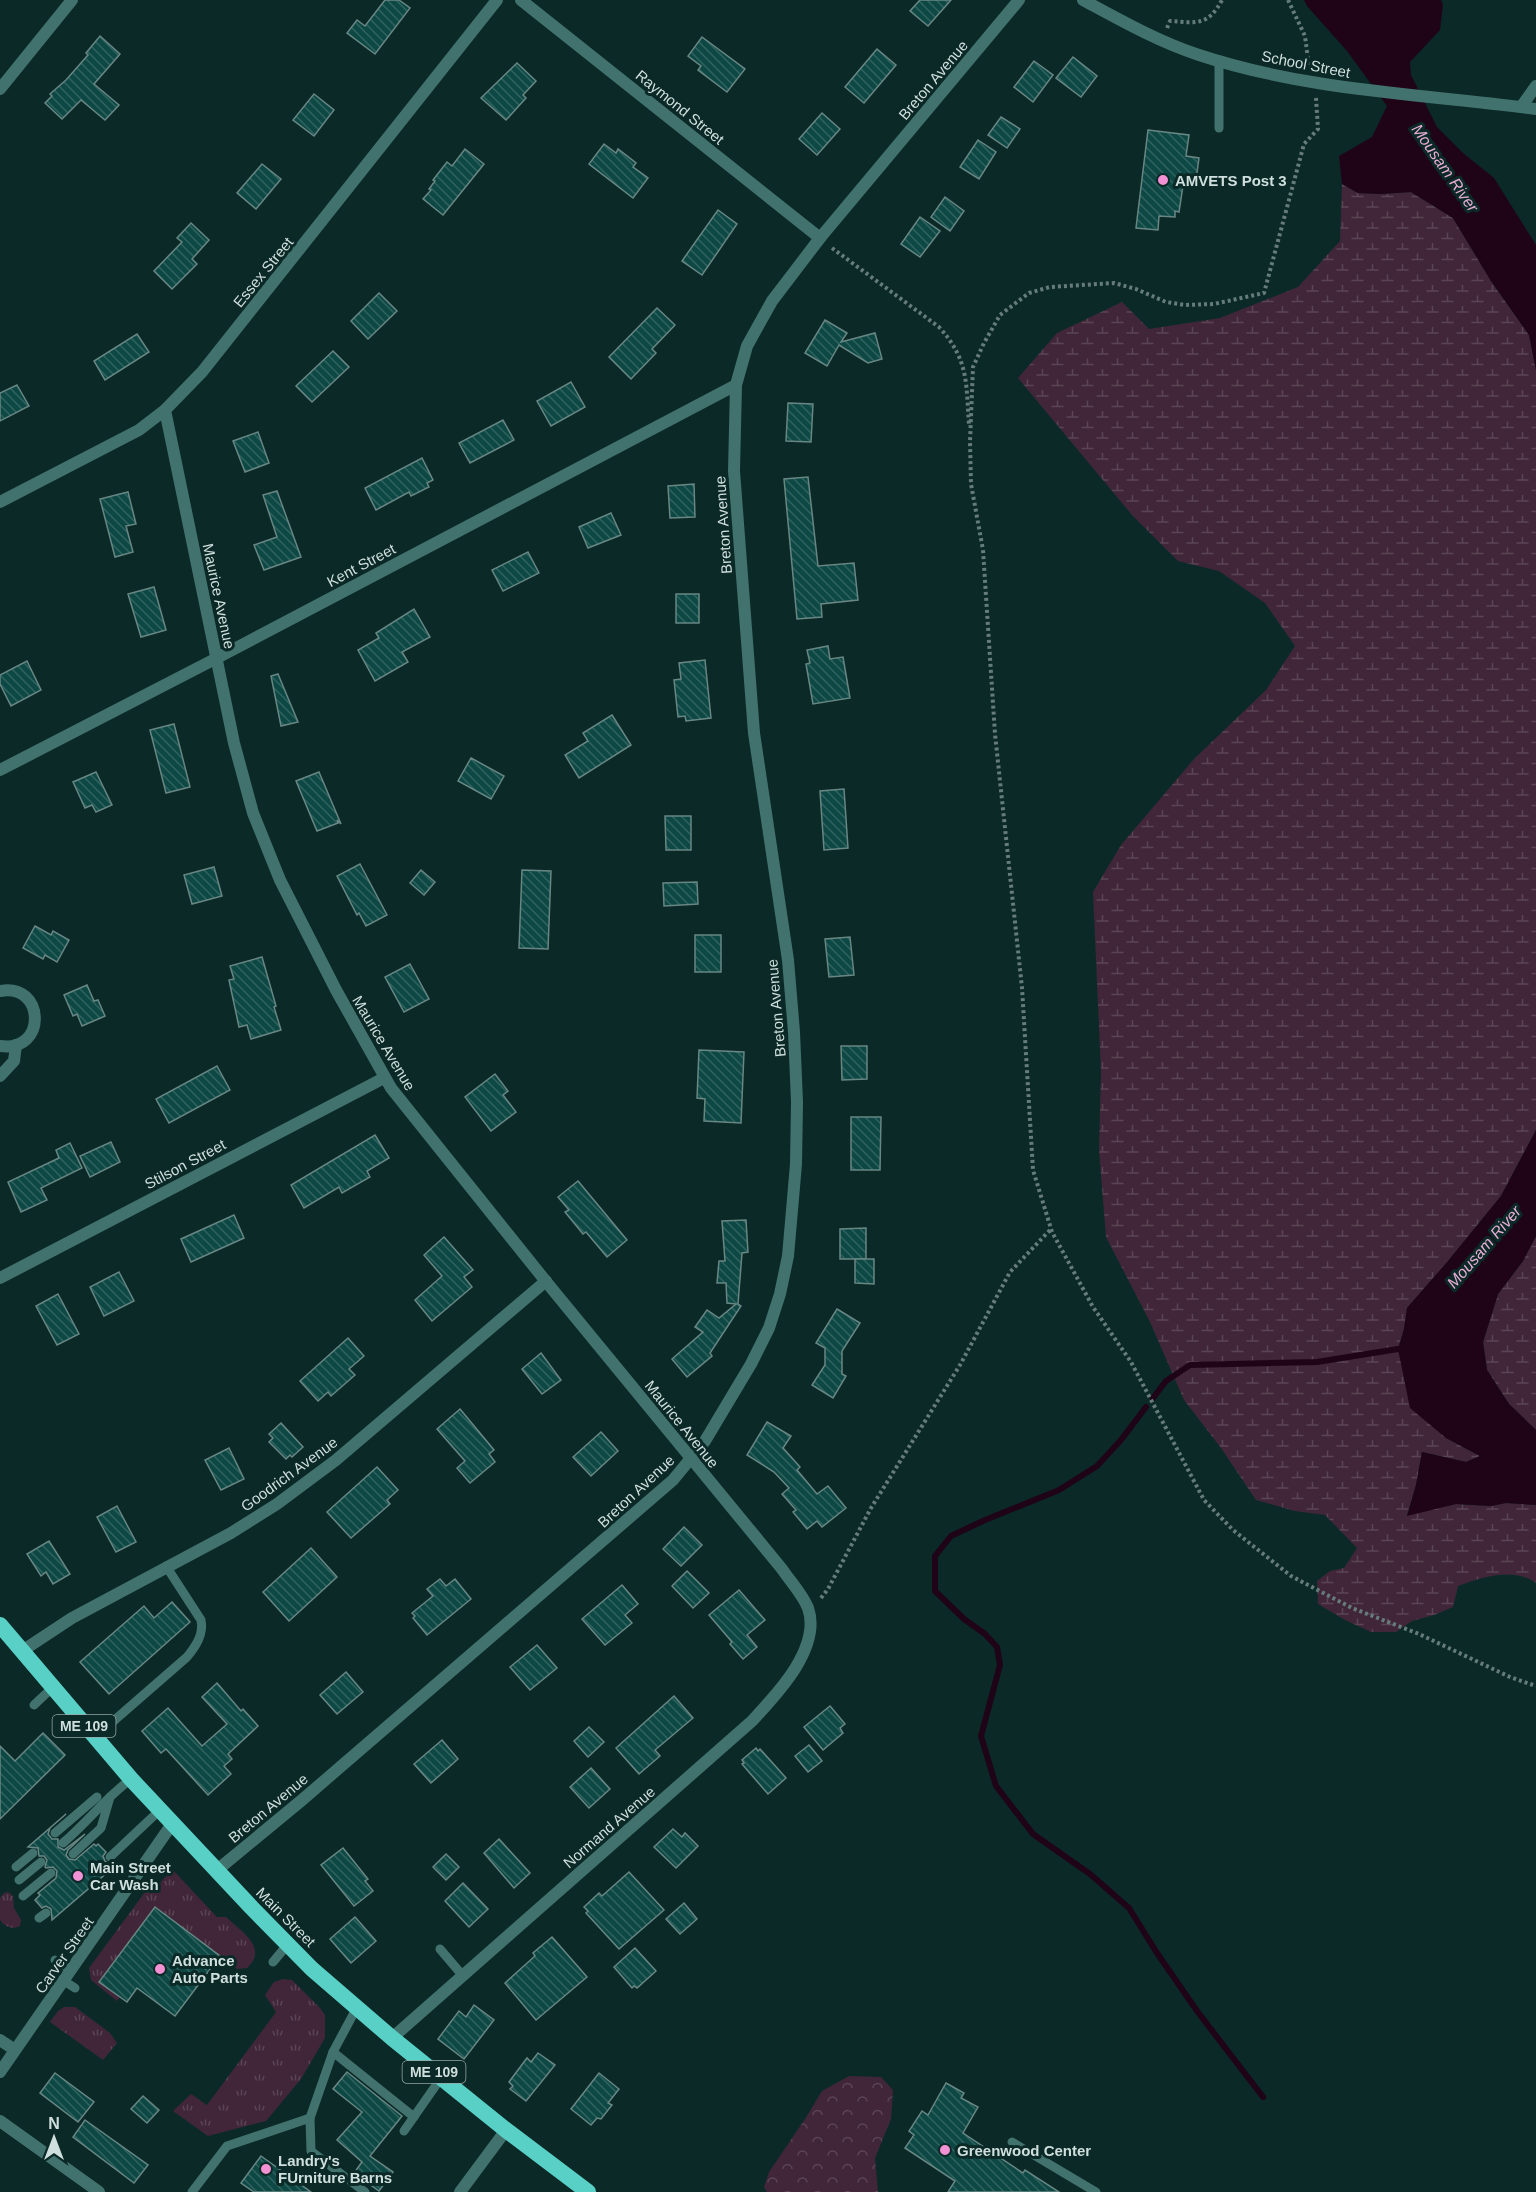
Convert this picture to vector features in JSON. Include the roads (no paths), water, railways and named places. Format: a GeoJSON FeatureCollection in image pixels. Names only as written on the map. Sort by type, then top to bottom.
{"type":"FeatureCollection","features":[{"type":"Feature","properties":{"kind":"highway","name":"Main Street"},"geometry":{"type":"LineString","coordinates":[[0,1625],[130,1779],[312,1969],[356,2009],[441,2078],[588,2192]]}},
{"type":"Feature","properties":{"kind":"street"},"geometry":{"type":"LineString","coordinates":[[0,89],[72,0]]}},
{"type":"Feature","properties":{"kind":"street","name":"Essex Street"},"geometry":{"type":"LineString","coordinates":[[0,502],[139,430],[165,410],[202,372],[497,0]]}},
{"type":"Feature","properties":{"kind":"street","name":"Raymond Street"},"geometry":{"type":"LineString","coordinates":[[521,0],[820,238]]}},
{"type":"Feature","properties":{"kind":"street","name":"Breton Avenue"},"geometry":{"type":"LineString","coordinates":[[216,1871],[302,1800],[673,1480],[692,1459],[729,1404],[772,1320],[788,1256],[796,1164],[797,1102],[788,960],[754,733],[735,475],[735,385],[747,346],[772,301],[820,238],[1019,0]]}},
{"type":"Feature","properties":{"kind":"street","name":"School Street"},"geometry":{"type":"LineString","coordinates":[[1083,0],[1130,25],[1198,55],[1271,74],[1372,91],[1536,110]]}},
{"type":"Feature","properties":{"kind":"street"},"geometry":{"type":"LineString","coordinates":[[1521,107],[1536,86]]}},
{"type":"Feature","properties":{"kind":"street","name":"Kent Street"},"geometry":{"type":"LineString","coordinates":[[0,770],[735,385]]}},
{"type":"Feature","properties":{"kind":"street","name":"Maurice Avenue"},"geometry":{"type":"LineString","coordinates":[[165,410],[234,743],[257,822],[285,891],[336,990],[384,1077],[546,1281],[782,1569],[807,1605],[810,1614]]}},
{"type":"Feature","properties":{"kind":"street"},"geometry":{"type":"LineString","coordinates":[[0,992],[13,991],[22,994],[30,1001],[36,1019],[34,1029],[28,1037],[16,1045],[0,1046]]}},
{"type":"Feature","properties":{"kind":"street"},"geometry":{"type":"LineString","coordinates":[[0,1076],[14,1061],[16,1045]]}},
{"type":"Feature","properties":{"kind":"street","name":"Stilson Street"},"geometry":{"type":"LineString","coordinates":[[0,1278],[384,1077]]}},
{"type":"Feature","properties":{"kind":"street","name":"Goodrich Avenue"},"geometry":{"type":"LineString","coordinates":[[22,1651],[72,1618],[231,1533],[296,1490],[336,1460],[546,1281]]}},
{"type":"Feature","properties":{"kind":"street","name":"Normand Avenue"},"geometry":{"type":"LineString","coordinates":[[392,2038],[752,1721],[794,1672],[808,1636],[810,1614]]}},
{"type":"Feature","properties":{"kind":"street","name":"Carver Street"},"geometry":{"type":"LineString","coordinates":[[0,2072],[70,1980],[172,1824]]}},
{"type":"Feature","properties":{"kind":"street"},"geometry":{"type":"LineString","coordinates":[[0,2040],[15,2050]]}},
{"type":"Feature","properties":{"kind":"street"},"geometry":{"type":"LineString","coordinates":[[0,2121],[99,2192]]}},
{"type":"Feature","properties":{"kind":"street"},"geometry":{"type":"LineString","coordinates":[[459,2192],[506,2130]]}},
{"type":"Feature","properties":{"kind":"lane"},"geometry":{"type":"LineString","coordinates":[[1219,60],[1219,128]]}},
{"type":"Feature","properties":{"kind":"lane"},"geometry":{"type":"LineString","coordinates":[[94,1738],[186,1657],[200,1637],[203,1628],[201,1620],[166,1566]]}},
{"type":"Feature","properties":{"kind":"lane"},"geometry":{"type":"LineString","coordinates":[[34,1705],[52,1688]]}},
{"type":"Feature","properties":{"kind":"lane"},"geometry":{"type":"LineString","coordinates":[[63,1843],[86,1824],[110,1794],[130,1779]]}},
{"type":"Feature","properties":{"kind":"lane"},"geometry":{"type":"LineString","coordinates":[[74,1854],[102,1828],[110,1794]]}},
{"type":"Feature","properties":{"kind":"lane"},"geometry":{"type":"LineString","coordinates":[[55,1833],[97,1797]]}},
{"type":"Feature","properties":{"kind":"lane"},"geometry":{"type":"LineString","coordinates":[[110,1857],[160,1810]]}},
{"type":"Feature","properties":{"kind":"lane"},"geometry":{"type":"LineString","coordinates":[[16,1867],[33,1853]]}},
{"type":"Feature","properties":{"kind":"lane"},"geometry":{"type":"LineString","coordinates":[[19,1880],[41,1862]]}},
{"type":"Feature","properties":{"kind":"lane"},"geometry":{"type":"LineString","coordinates":[[23,1896],[51,1873]]}},
{"type":"Feature","properties":{"kind":"lane"},"geometry":{"type":"LineString","coordinates":[[273,1962],[288,1944]]}},
{"type":"Feature","properties":{"kind":"lane"},"geometry":{"type":"LineString","coordinates":[[440,1949],[463,1976]]}},
{"type":"Feature","properties":{"kind":"lane"},"geometry":{"type":"LineString","coordinates":[[56,1960],[70,1980]]}},
{"type":"Feature","properties":{"kind":"lane"},"geometry":{"type":"LineString","coordinates":[[356,2009],[333,2052],[310,2118],[311,2151],[365,2192]]}},
{"type":"Feature","properties":{"kind":"lane"},"geometry":{"type":"LineString","coordinates":[[333,2052],[414,2117]]}},
{"type":"Feature","properties":{"kind":"lane"},"geometry":{"type":"LineString","coordinates":[[404,2131],[441,2078]]}},
{"type":"Feature","properties":{"kind":"lane"},"geometry":{"type":"LineString","coordinates":[[192,2192],[227,2146],[310,2118]]}},
{"type":"Feature","properties":{"kind":"lane"},"geometry":{"type":"LineString","coordinates":[[1012,2142],[1096,2192]]}},
{"type":"Feature","properties":{"kind":"water","name":"Mousam River"},"geometry":{"type":"Polygon","coordinates":[[[1304,0],[1441,0],[1443,5],[1440,30],[1410,62],[1411,75],[1437,127],[1463,153],[1494,178],[1536,245],[1536,370],[1529,335],[1491,281],[1453,218],[1411,192],[1358,193],[1342,184],[1339,156],[1372,137],[1387,106],[1347,51],[1304,0]]]}},
{"type":"Feature","properties":{"kind":"water","name":"Mousam River"},"geometry":{"type":"Polygon","coordinates":[[[1536,1130],[1536,1236],[1523,1261],[1498,1294],[1483,1342],[1487,1370],[1509,1404],[1536,1430],[1536,1505],[1456,1504],[1407,1516],[1422,1452],[1466,1462],[1480,1456],[1446,1438],[1410,1408],[1398,1349],[1407,1308],[1501,1196],[1536,1130]]]}},
{"type":"Feature","properties":{"kind":"waterway"},"geometry":{"type":"LineString","coordinates":[[1153,1398],[1166,1381],[1190,1365],[1317,1362],[1398,1349],[1404,1351]]}},
{"type":"Feature","properties":{"kind":"waterway"},"geometry":{"type":"LineString","coordinates":[[1146,1407],[1121,1440],[1097,1466],[1059,1490],[951,1536],[935,1556],[935,1591],[997,1647],[1000,1665],[981,1736],[996,1786],[1033,1834],[1090,1874],[1129,1908],[1197,2011],[1263,2097]]}},
{"type":"Feature","properties":{"kind":"place","name":"AMVETS Post 3"},"geometry":{"type":"Point","coordinates":[1163,180]}},
{"type":"Feature","properties":{"kind":"place","name":"Main Street Car Wash"},"geometry":{"type":"Point","coordinates":[78,1876]}},
{"type":"Feature","properties":{"kind":"place","name":"Advance Auto Parts"},"geometry":{"type":"Point","coordinates":[160,1969]}},
{"type":"Feature","properties":{"kind":"place","name":"Greenwood Center"},"geometry":{"type":"Point","coordinates":[945,2150]}},
{"type":"Feature","properties":{"kind":"place","name":"Landry's FUrniture Barns"},"geometry":{"type":"Point","coordinates":[266,2169]}}]}
